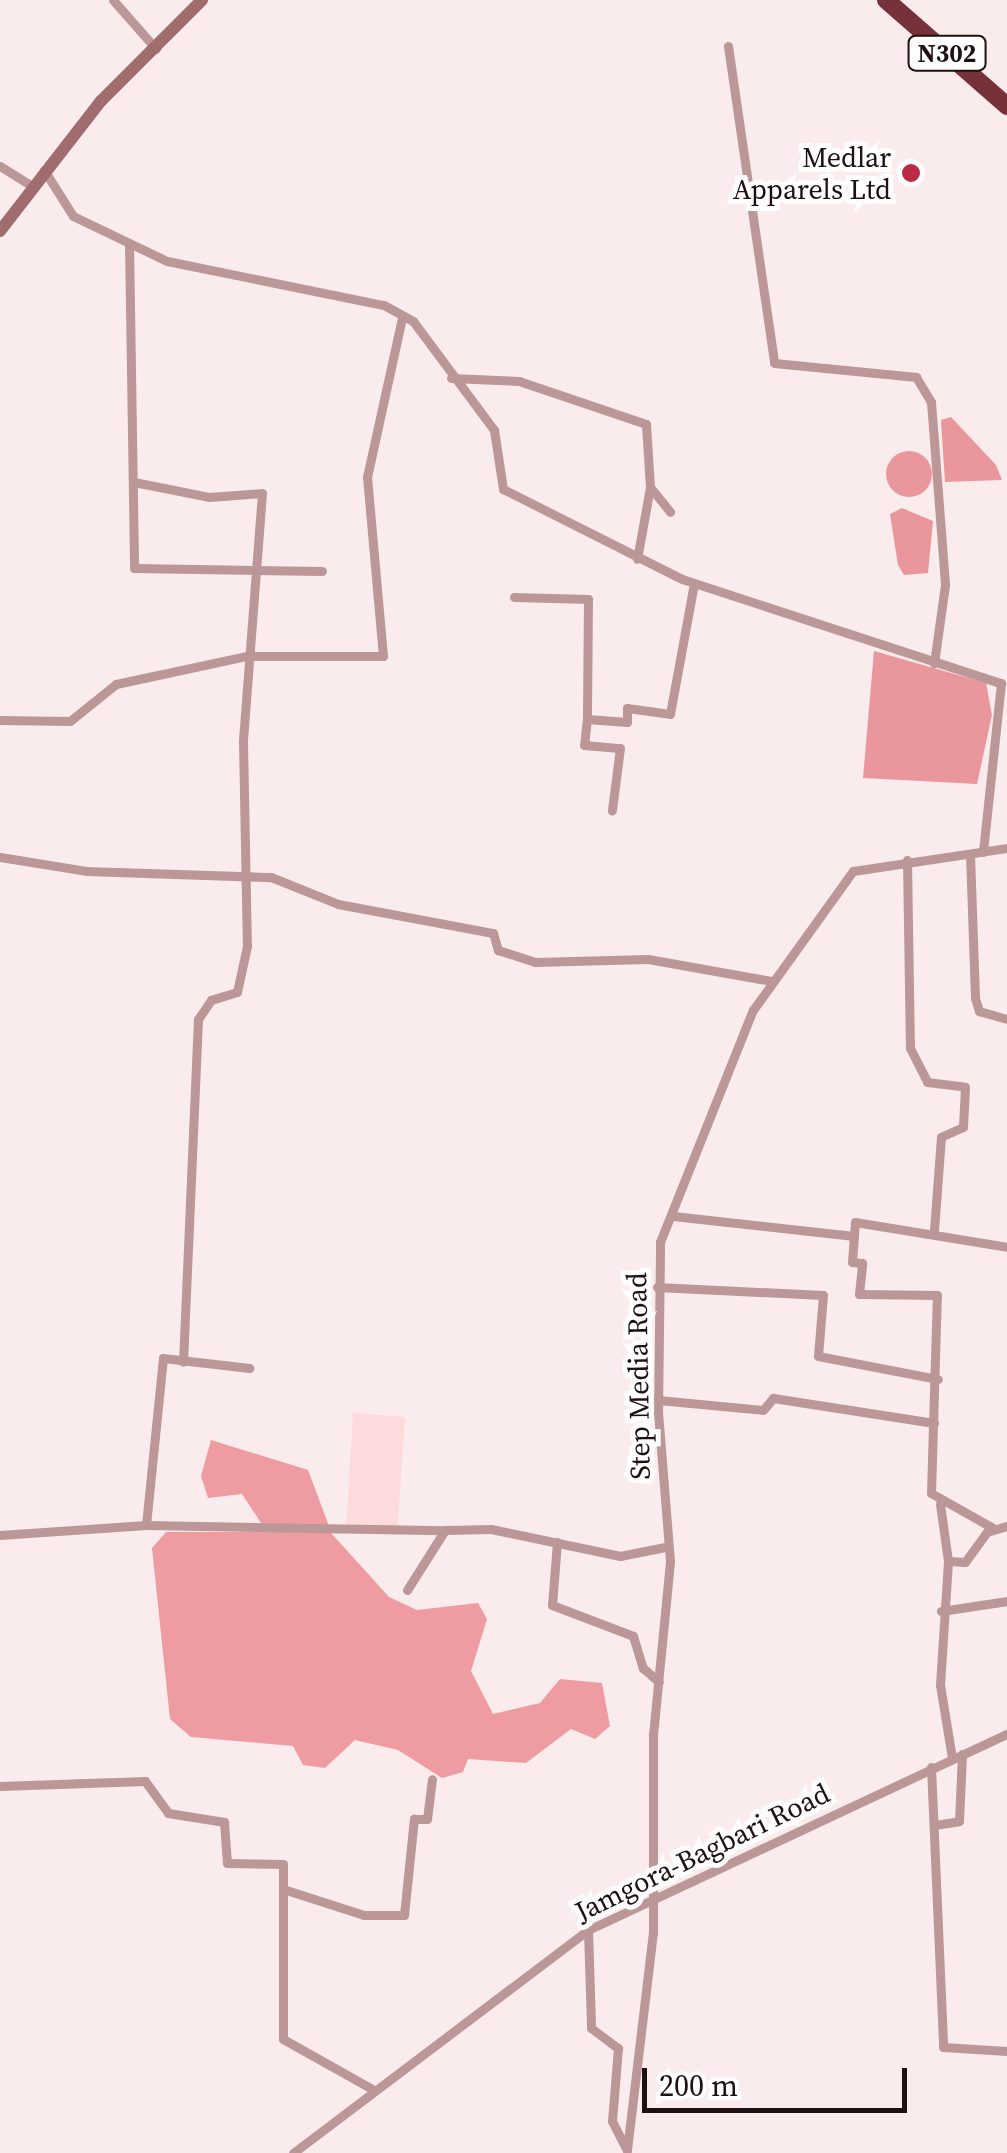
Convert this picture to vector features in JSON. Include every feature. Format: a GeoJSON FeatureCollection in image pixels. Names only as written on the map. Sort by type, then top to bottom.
{"type":"FeatureCollection","features":[{"type":"Feature","properties":{"kind":"highway","name":"N302"},"geometry":{"type":"LineString","coordinates":[[886,0],[1007,106]]}},
{"type":"Feature","properties":{"kind":"street"},"geometry":{"type":"LineString","coordinates":[[113,0],[158,51]]}},
{"type":"Feature","properties":{"kind":"street"},"geometry":{"type":"LineString","coordinates":[[0,231],[44,170],[202,0]]}},
{"type":"Feature","properties":{"kind":"street"},"geometry":{"type":"LineString","coordinates":[[728,46],[774,363],[849,364],[926,385],[944,585],[934,663]]}},
{"type":"Feature","properties":{"kind":"street"},"geometry":{"type":"LineString","coordinates":[[0,166],[31,185]]}},
{"type":"Feature","properties":{"kind":"street"},"geometry":{"type":"LineString","coordinates":[[44,170],[72,216],[130,243],[254,286],[384,305],[440,350],[452,378],[494,430],[496,484],[637,559],[694,583],[1001,683],[983,852]]}},
{"type":"Feature","properties":{"kind":"street"},"geometry":{"type":"LineString","coordinates":[[130,243],[134,568],[322,571]]}},
{"type":"Feature","properties":{"kind":"street"},"geometry":{"type":"LineString","coordinates":[[0,720],[70,721],[116,684],[247,656],[383,656],[367,477],[402,318]]}},
{"type":"Feature","properties":{"kind":"street"},"geometry":{"type":"LineString","coordinates":[[452,378],[519,381],[646,424],[650,487],[637,559]]}},
{"type":"Feature","properties":{"kind":"street"},"geometry":{"type":"LineString","coordinates":[[134,482],[209,497],[262,493],[247,656],[249,876],[241,981],[198,1019],[183,1362]]}},
{"type":"Feature","properties":{"kind":"street"},"geometry":{"type":"LineString","coordinates":[[650,487],[670,512]]}},
{"type":"Feature","properties":{"kind":"street"},"geometry":{"type":"LineString","coordinates":[[587,718],[626,722],[627,708],[670,714],[694,583]]}},
{"type":"Feature","properties":{"kind":"street"},"geometry":{"type":"LineString","coordinates":[[514,597],[588,599],[584,745],[620,748],[612,810]]}},
{"type":"Feature","properties":{"kind":"street","name":"Step Media Road"},"geometry":{"type":"LineString","coordinates":[[627,2152],[653,1933],[646,1904],[666,1547],[658,1400],[660,1242],[770,981],[853,872],[907,860],[1007,848]]}},
{"type":"Feature","properties":{"kind":"street"},"geometry":{"type":"LineString","coordinates":[[970,854],[975,998],[979,1011],[1007,1018]]}},
{"type":"Feature","properties":{"kind":"street"},"geometry":{"type":"LineString","coordinates":[[0,857],[294,881],[338,904],[493,933],[498,950],[535,962],[648,959],[770,981]]}},
{"type":"Feature","properties":{"kind":"street"},"geometry":{"type":"LineString","coordinates":[[907,860],[910,1048],[927,1082],[966,1087],[963,1127],[941,1137],[934,1234]]}},
{"type":"Feature","properties":{"kind":"street"},"geometry":{"type":"LineString","coordinates":[[673,1216],[854,1236]]}},
{"type":"Feature","properties":{"kind":"street"},"geometry":{"type":"LineString","coordinates":[[1007,1246],[856,1222],[854,1236],[859,1294],[938,1294],[931,1493],[940,1504],[993,1528],[1007,1526]]}},
{"type":"Feature","properties":{"kind":"street"},"geometry":{"type":"LineString","coordinates":[[657,1287],[823,1295],[818,1356],[938,1379]]}},
{"type":"Feature","properties":{"kind":"street"},"geometry":{"type":"LineString","coordinates":[[146,1524],[156,1371],[163,1358],[249,1368]]}},
{"type":"Feature","properties":{"kind":"street"},"geometry":{"type":"LineString","coordinates":[[658,1400],[764,1410],[773,1398],[934,1423]]}},
{"type":"Feature","properties":{"kind":"street"},"geometry":{"type":"LineString","coordinates":[[935,1825],[960,1821],[957,1756],[940,1684],[941,1611],[948,1561],[940,1504]]}},
{"type":"Feature","properties":{"kind":"street"},"geometry":{"type":"LineString","coordinates":[[0,1535],[146,1524],[445,1530],[557,1542],[638,1557],[666,1547]]}},
{"type":"Feature","properties":{"kind":"street"},"geometry":{"type":"LineString","coordinates":[[948,1561],[966,1562],[993,1528]]}},
{"type":"Feature","properties":{"kind":"street"},"geometry":{"type":"LineString","coordinates":[[407,1590],[445,1530]]}},
{"type":"Feature","properties":{"kind":"street"},"geometry":{"type":"LineString","coordinates":[[557,1542],[552,1605],[632,1636],[643,1668],[660,1682]]}},
{"type":"Feature","properties":{"kind":"street"},"geometry":{"type":"LineString","coordinates":[[941,1611],[1007,1600]]}},
{"type":"Feature","properties":{"kind":"street","name":"Jamgora-Bagbari Road"},"geometry":{"type":"LineString","coordinates":[[293,2153],[588,1930],[1007,1734]]}},
{"type":"Feature","properties":{"kind":"street"},"geometry":{"type":"LineString","coordinates":[[932,1767],[943,2047],[1007,2051]]}},
{"type":"Feature","properties":{"kind":"street"},"geometry":{"type":"LineString","coordinates":[[282,1889],[364,1915],[404,1915],[414,1819],[427,1819],[432,1779]]}},
{"type":"Feature","properties":{"kind":"street"},"geometry":{"type":"LineString","coordinates":[[0,1786],[148,1782],[168,1813],[224,1822],[226,1863],[283,1864],[283,2040],[374,2090]]}},
{"type":"Feature","properties":{"kind":"street"},"geometry":{"type":"LineString","coordinates":[[588,1930],[592,2028],[618,2048],[612,2121],[627,2152]]}},
{"type":"Feature","properties":{"kind":"shaded area"},"geometry":{"type":"Polygon","coordinates":[[[951,417],[996,465],[1002,480],[945,482],[941,420],[951,417]]]}},
{"type":"Feature","properties":{"kind":"shaded area"},"geometry":{"type":"Polygon","coordinates":[[[909,451],[925,458],[932,474],[925,490],[909,497],[893,490],[886,474],[893,458],[909,451]]]}},
{"type":"Feature","properties":{"kind":"shaded area"},"geometry":{"type":"Polygon","coordinates":[[[902,508],[933,521],[928,573],[904,575],[898,565],[890,514],[902,508]]]}},
{"type":"Feature","properties":{"kind":"shaded area"},"geometry":{"type":"Polygon","coordinates":[[[874,651],[986,683],[992,715],[977,784],[863,778],[874,651]]]}},
{"type":"Feature","properties":{"kind":"shaded area"},"geometry":{"type":"Polygon","coordinates":[[[353,1413],[405,1417],[397,1535],[346,1531],[353,1413]]]}},
{"type":"Feature","properties":{"kind":"shaded area"},"geometry":{"type":"Polygon","coordinates":[[[211,1440],[308,1470],[332,1534],[389,1597],[417,1610],[478,1603],[487,1619],[471,1671],[493,1714],[540,1703],[560,1679],[602,1683],[610,1726],[595,1739],[571,1729],[526,1763],[468,1759],[463,1772],[442,1778],[398,1750],[355,1740],[325,1768],[303,1765],[293,1746],[191,1737],[170,1719],[152,1548],[166,1532],[267,1532],[242,1494],[208,1498],[201,1476],[211,1440]]]}},
{"type":"Feature","properties":{"kind":"place","name":"Medlar Apparels Ltd"},"geometry":{"type":"Point","coordinates":[911,173]}}]}
